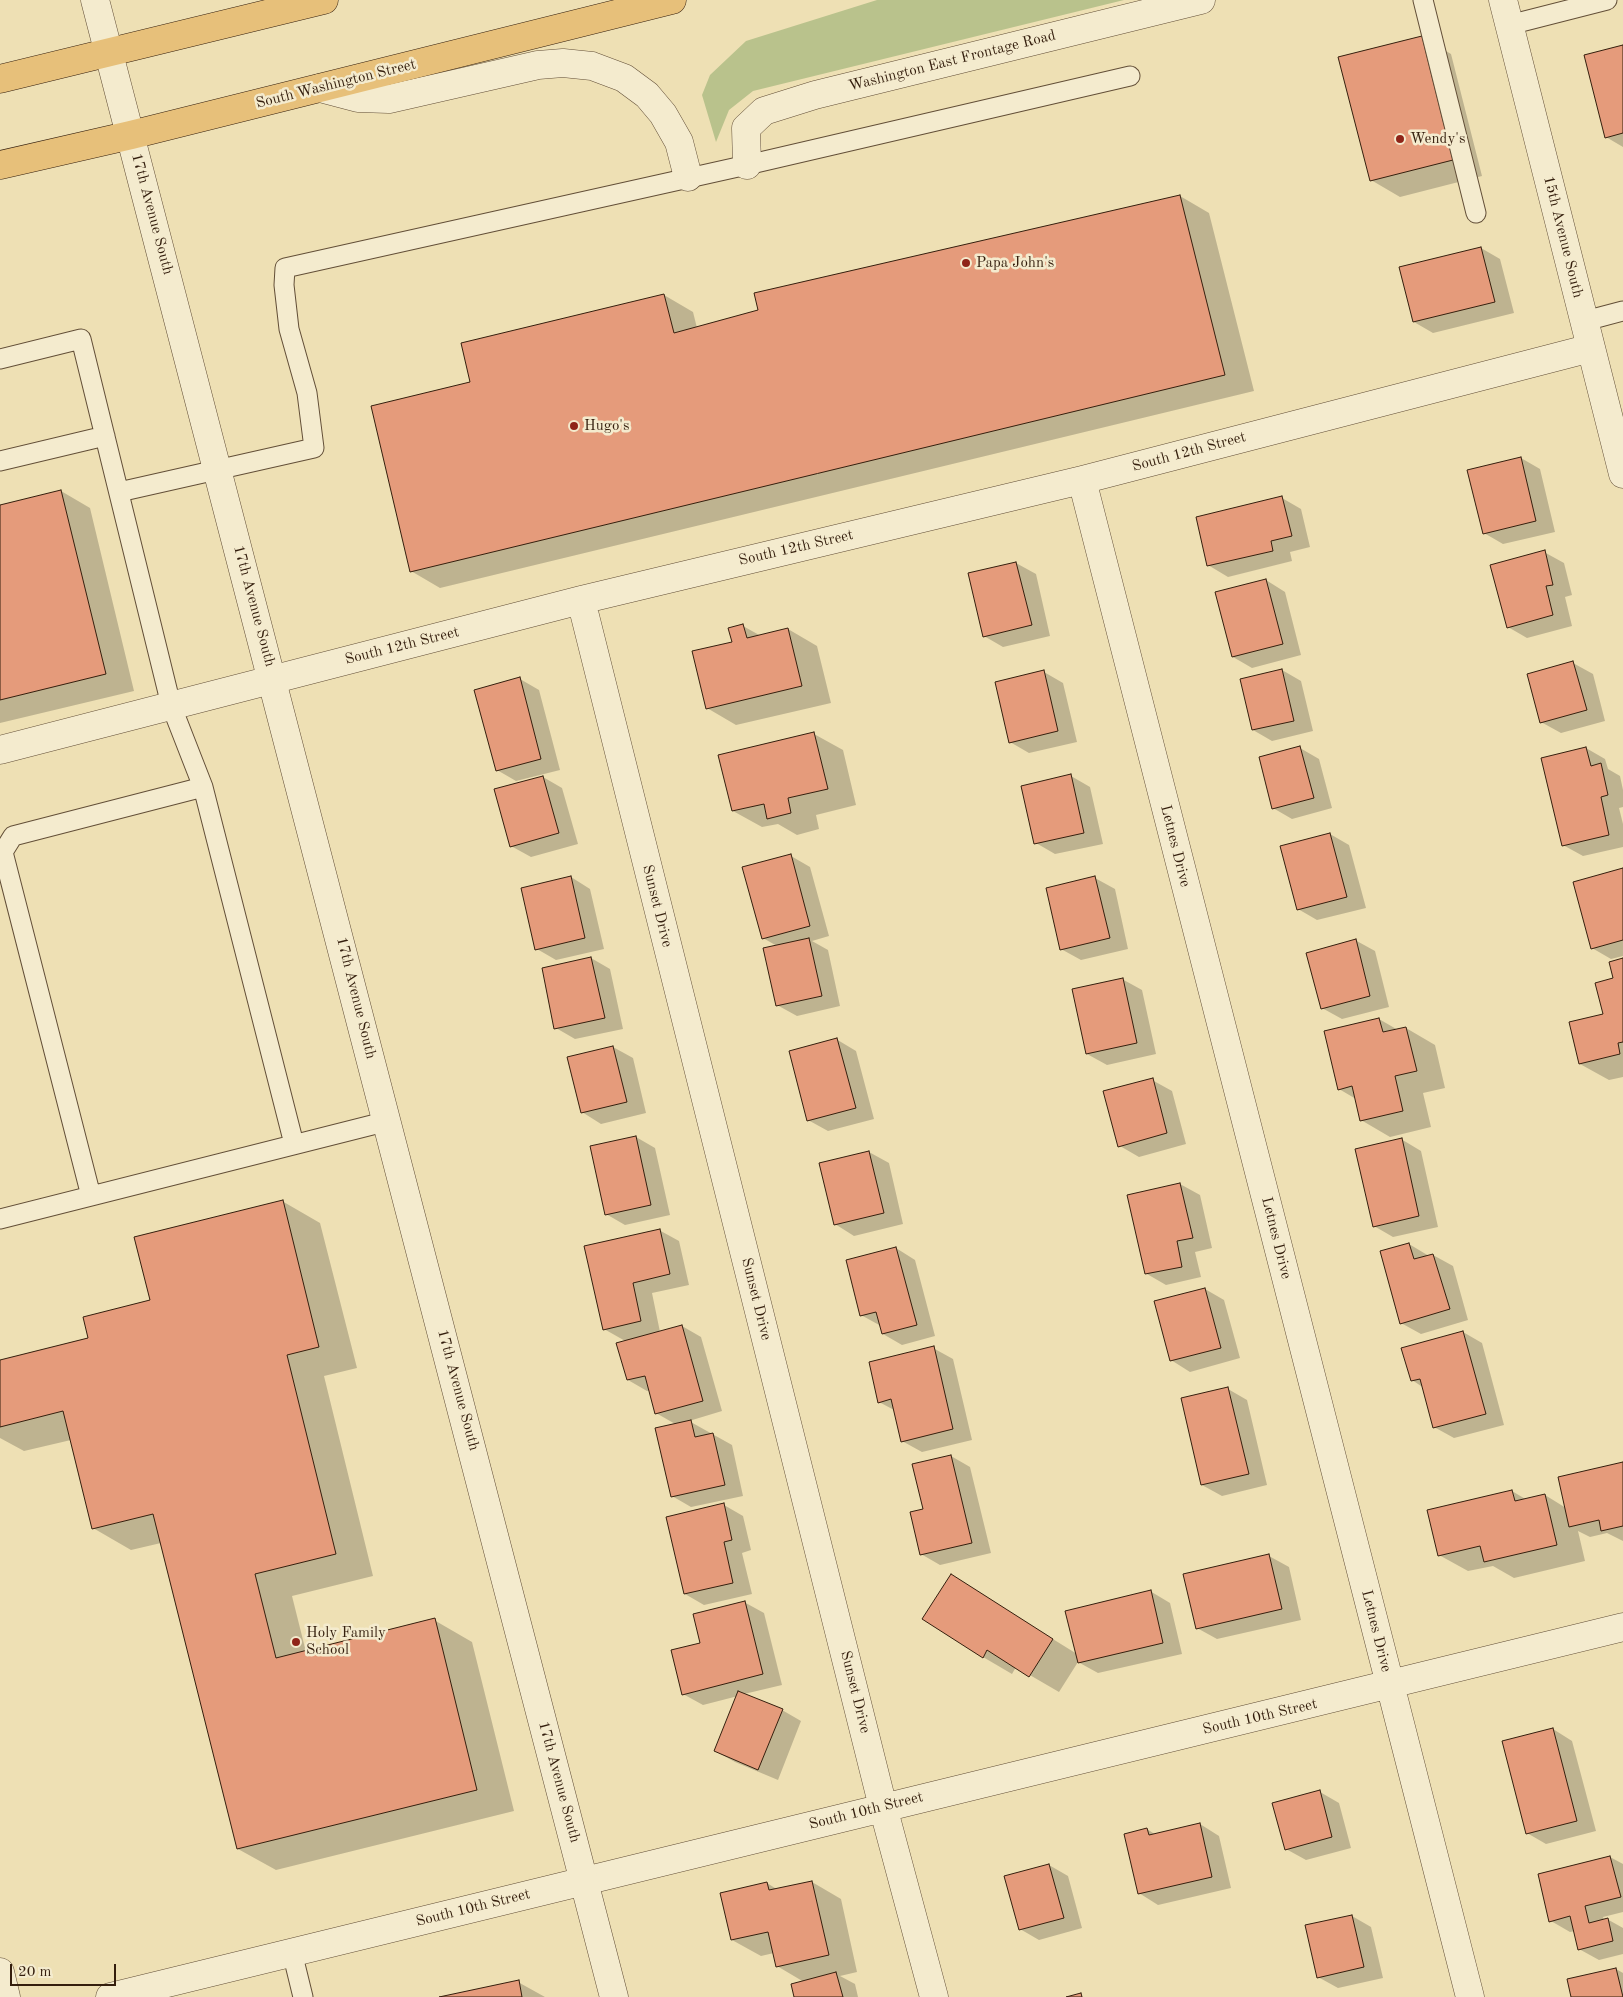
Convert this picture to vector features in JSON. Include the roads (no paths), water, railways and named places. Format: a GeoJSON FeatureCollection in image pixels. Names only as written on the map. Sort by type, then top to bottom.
{"type":"FeatureCollection","features":[{"type":"Feature","properties":{"kind":"main road"},"geometry":{"type":"LineString","coordinates":[[0,79],[324,0]]}},
{"type":"Feature","properties":{"kind":"main road","name":"South Washington Street"},"geometry":{"type":"LineString","coordinates":[[0,165],[131,135],[672,0]]}},
{"type":"Feature","properties":{"kind":"street","name":"17th Avenue South"},"geometry":{"type":"LineString","coordinates":[[96,0],[614,1997]]}},
{"type":"Feature","properties":{"kind":"street","name":"Washington East Frontage Road"},"geometry":{"type":"LineString","coordinates":[[747,165],[746,128],[764,111],[815,95],[1201,0]]}},
{"type":"Feature","properties":{"kind":"street","name":"15th Avenue South"},"geometry":{"type":"LineString","coordinates":[[1506,12],[1623,474]]}},
{"type":"Feature","properties":{"kind":"street"},"geometry":{"type":"LineString","coordinates":[[320,88],[358,98],[389,99],[538,65],[563,63],[592,66],[624,78],[647,94],[663,114],[679,142],[688,178]]}},
{"type":"Feature","properties":{"kind":"street","name":"South 12th Street"},"geometry":{"type":"LineString","coordinates":[[0,750],[581,600],[1082,480],[1592,348]]}},
{"type":"Feature","properties":{"kind":"street","name":"Letnes Drive"},"geometry":{"type":"LineString","coordinates":[[1082,480],[1470,1997]]}},
{"type":"Feature","properties":{"kind":"street","name":"Sunset Drive"},"geometry":{"type":"LineString","coordinates":[[581,600],[884,1807],[934,1997]]}},
{"type":"Feature","properties":{"kind":"street","name":"South 10th Street"},"geometry":{"type":"LineString","coordinates":[[110,1997],[1623,1628]]}},
{"type":"Feature","properties":{"kind":"street"},"geometry":{"type":"LineString","coordinates":[[0,1972],[6,1997]]}},
{"type":"Feature","properties":{"kind":"lane"},"geometry":{"type":"LineString","coordinates":[[1423,0],[1476,213]]}},
{"type":"Feature","properties":{"kind":"lane"},"geometry":{"type":"LineString","coordinates":[[1506,12],[1607,0]]}},
{"type":"Feature","properties":{"kind":"lane"},"geometry":{"type":"LineString","coordinates":[[119,492],[314,448],[307,393],[289,329],[284,285],[285,268],[747,165],[1130,76]]}},
{"type":"Feature","properties":{"kind":"lane"},"geometry":{"type":"LineString","coordinates":[[1585,321],[1623,311]]}},
{"type":"Feature","properties":{"kind":"lane"},"geometry":{"type":"LineString","coordinates":[[0,359],[81,339],[172,705],[203,787],[294,1144]]}},
{"type":"Feature","properties":{"kind":"lane"},"geometry":{"type":"LineString","coordinates":[[0,461],[105,436]]}},
{"type":"Feature","properties":{"kind":"lane"},"geometry":{"type":"LineString","coordinates":[[91,1196],[3,852],[13,836],[203,787]]}},
{"type":"Feature","properties":{"kind":"lane"},"geometry":{"type":"LineString","coordinates":[[0,1219],[388,1121]]}},
{"type":"Feature","properties":{"kind":"lane"},"geometry":{"type":"LineString","coordinates":[[292,1952],[304,1997]]}},
{"type":"Feature","properties":{"kind":"place","name":"Wendy's"},"geometry":{"type":"Point","coordinates":[1400,139]}},
{"type":"Feature","properties":{"kind":"place","name":"Papa John's"},"geometry":{"type":"Point","coordinates":[966,263]}},
{"type":"Feature","properties":{"kind":"place","name":"Hugo's"},"geometry":{"type":"Point","coordinates":[574,426]}},
{"type":"Feature","properties":{"kind":"place","name":"Holy Family School"},"geometry":{"type":"Point","coordinates":[296,1642]}}]}
